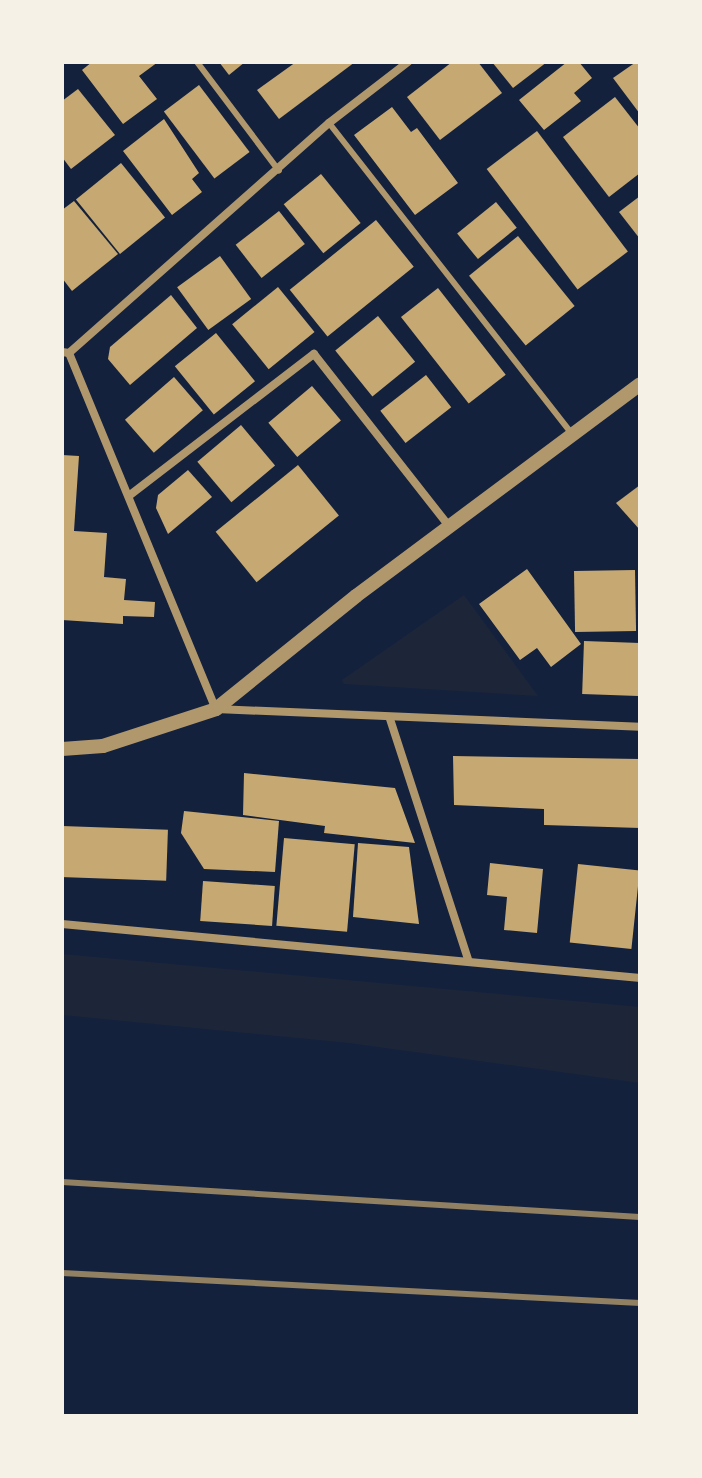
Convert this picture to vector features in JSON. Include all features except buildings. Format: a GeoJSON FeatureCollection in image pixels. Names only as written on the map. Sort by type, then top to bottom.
{"type":"FeatureCollection","features":[{"type":"Feature","properties":{"kind":"street"},"geometry":{"type":"LineString","coordinates":[[216,709],[130,495],[65,352],[279,171],[329,123],[402,64]]}},
{"type":"Feature","properties":{"kind":"street"},"geometry":{"type":"LineString","coordinates":[[130,495],[314,354],[449,526]]}},
{"type":"Feature","properties":{"kind":"street"},"geometry":{"type":"LineString","coordinates":[[62,749],[103,746],[216,709],[449,526],[640,384]]}},
{"type":"Feature","properties":{"kind":"street"},"geometry":{"type":"LineString","coordinates":[[216,709],[390,719],[640,727]]}},
{"type":"Feature","properties":{"kind":"street"},"geometry":{"type":"LineString","coordinates":[[390,719],[420,802],[468,959]]}},
{"type":"Feature","properties":{"kind":"street"},"geometry":{"type":"LineString","coordinates":[[62,924],[468,959],[640,978]]}},
{"type":"Feature","properties":{"kind":"lane"},"geometry":{"type":"LineString","coordinates":[[197,62],[279,171]]}},
{"type":"Feature","properties":{"kind":"lane"},"geometry":{"type":"LineString","coordinates":[[329,123],[571,433]]}},
{"type":"Feature","properties":{"kind":"shaded area"},"geometry":{"type":"Polygon","coordinates":[[[464,595],[538,696],[344,684],[342,680],[464,595]]]}},
{"type":"Feature","properties":{"kind":"shaded area"},"geometry":{"type":"Polygon","coordinates":[[[62,954],[640,1007],[640,1083],[349,1043],[62,1015],[62,954]]]}},
{"type":"Feature","properties":{"kind":"railway"},"geometry":{"type":"LineString","coordinates":[[62,1182],[640,1217]]}},
{"type":"Feature","properties":{"kind":"railway"},"geometry":{"type":"LineString","coordinates":[[62,1273],[640,1303]]}}]}
